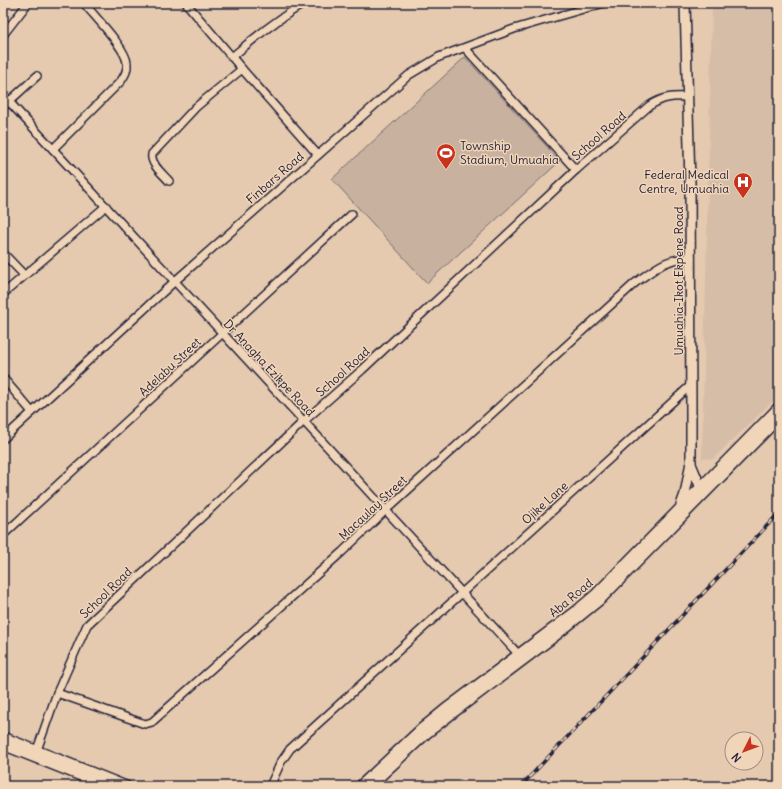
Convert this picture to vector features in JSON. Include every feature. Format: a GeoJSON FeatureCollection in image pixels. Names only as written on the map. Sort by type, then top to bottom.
{"type":"FeatureCollection","features":[{"type":"Feature","properties":{"kind":"main road","name":"Umuahia-Ikot Ekpene Road"},"geometry":{"type":"LineString","coordinates":[[685,3],[691,258],[691,462]]}},
{"type":"Feature","properties":{"kind":"main road","name":"Aba Road"},"geometry":{"type":"LineString","coordinates":[[370,786],[426,734],[521,658],[596,594],[679,510],[700,494],[710,478],[779,407]]}},
{"type":"Feature","properties":{"kind":"main road","name":"Aba Road"},"geometry":{"type":"LineString","coordinates":[[360,786],[448,707],[580,617],[601,599],[700,494],[779,419]]}},
{"type":"Feature","properties":{"kind":"main road"},"geometry":{"type":"LineString","coordinates":[[691,462],[700,494]]}},
{"type":"Feature","properties":{"kind":"main road"},"geometry":{"type":"LineString","coordinates":[[679,510],[685,494],[691,462]]}},
{"type":"Feature","properties":{"kind":"main road"},"geometry":{"type":"LineString","coordinates":[[694,474],[702,479],[710,478]]}},
{"type":"Feature","properties":{"kind":"main road"},"geometry":{"type":"LineString","coordinates":[[687,484],[700,494]]}},
{"type":"Feature","properties":{"kind":"main road"},"geometry":{"type":"LineString","coordinates":[[3,737],[126,786]]}},
{"type":"Feature","properties":{"kind":"main road"},"geometry":{"type":"LineString","coordinates":[[3,745],[106,786]]}},
{"type":"Feature","properties":{"kind":"street"},"geometry":{"type":"LineString","coordinates":[[3,35],[28,3]]}},
{"type":"Feature","properties":{"kind":"street"},"geometry":{"type":"LineString","coordinates":[[53,150],[121,80],[127,71],[127,62],[117,42],[84,3]]}},
{"type":"Feature","properties":{"kind":"street"},"geometry":{"type":"LineString","coordinates":[[186,3],[318,155]]}},
{"type":"Feature","properties":{"kind":"street"},"geometry":{"type":"LineString","coordinates":[[232,57],[270,25],[305,3]]}},
{"type":"Feature","properties":{"kind":"street","name":"Finbars Road"},"geometry":{"type":"LineString","coordinates":[[3,440],[175,281],[408,75],[439,57],[514,29],[604,3]]}},
{"type":"Feature","properties":{"kind":"street"},"geometry":{"type":"LineString","coordinates":[[465,48],[576,170]]}},
{"type":"Feature","properties":{"kind":"street"},"geometry":{"type":"LineString","coordinates":[[169,181],[153,162],[152,154],[196,107],[242,69]]}},
{"type":"Feature","properties":{"kind":"street"},"geometry":{"type":"LineString","coordinates":[[3,107],[37,76]]}},
{"type":"Feature","properties":{"kind":"street","name":"Dr Anagha Ezikpe Road"},"geometry":{"type":"LineString","coordinates":[[3,95],[521,658]]}},
{"type":"Feature","properties":{"kind":"street","name":"School Road"},"geometry":{"type":"LineString","coordinates":[[37,750],[57,693],[86,625],[576,170],[659,99],[674,96],[688,97]]}},
{"type":"Feature","properties":{"kind":"street"},"geometry":{"type":"LineString","coordinates":[[3,294],[106,206]]}},
{"type":"Feature","properties":{"kind":"street","name":"Adelabu Street"},"geometry":{"type":"LineString","coordinates":[[3,535],[352,214]]}},
{"type":"Feature","properties":{"kind":"street"},"geometry":{"type":"LineString","coordinates":[[3,253],[24,275]]}},
{"type":"Feature","properties":{"kind":"street","name":"Macaulay Street"},"geometry":{"type":"LineString","coordinates":[[57,693],[145,724],[149,724],[342,552],[635,283],[664,262],[678,258],[691,258]]}},
{"type":"Feature","properties":{"kind":"street"},"geometry":{"type":"LineString","coordinates":[[3,378],[32,412]]}},
{"type":"Feature","properties":{"kind":"street","name":"Ojike Lane"},"geometry":{"type":"LineString","coordinates":[[270,786],[281,762],[290,749],[691,385]]}},
{"type":"Feature","properties":{"kind":"shaded area","name":"Federal Medical Centre, Umuahia"},"geometry":{"type":"Polygon","coordinates":[[[712,3],[779,3],[779,395],[713,459],[702,458],[712,3]]]}},
{"type":"Feature","properties":{"kind":"shaded area","name":"Township Stadium, Umuahia"},"geometry":{"type":"Polygon","coordinates":[[[465,57],[560,161],[427,283],[332,179],[465,57]]]}},
{"type":"Feature","properties":{"kind":"railway"},"geometry":{"type":"LineString","coordinates":[[521,786],[779,513]]}},
{"type":"Feature","properties":{"kind":"place","name":"Township Stadium, Umuahia"},"geometry":{"type":"Point","coordinates":[446,170]}},
{"type":"Feature","properties":{"kind":"place","name":"Federal Medical Centre, Umuahia"},"geometry":{"type":"Point","coordinates":[743,199]}}]}
